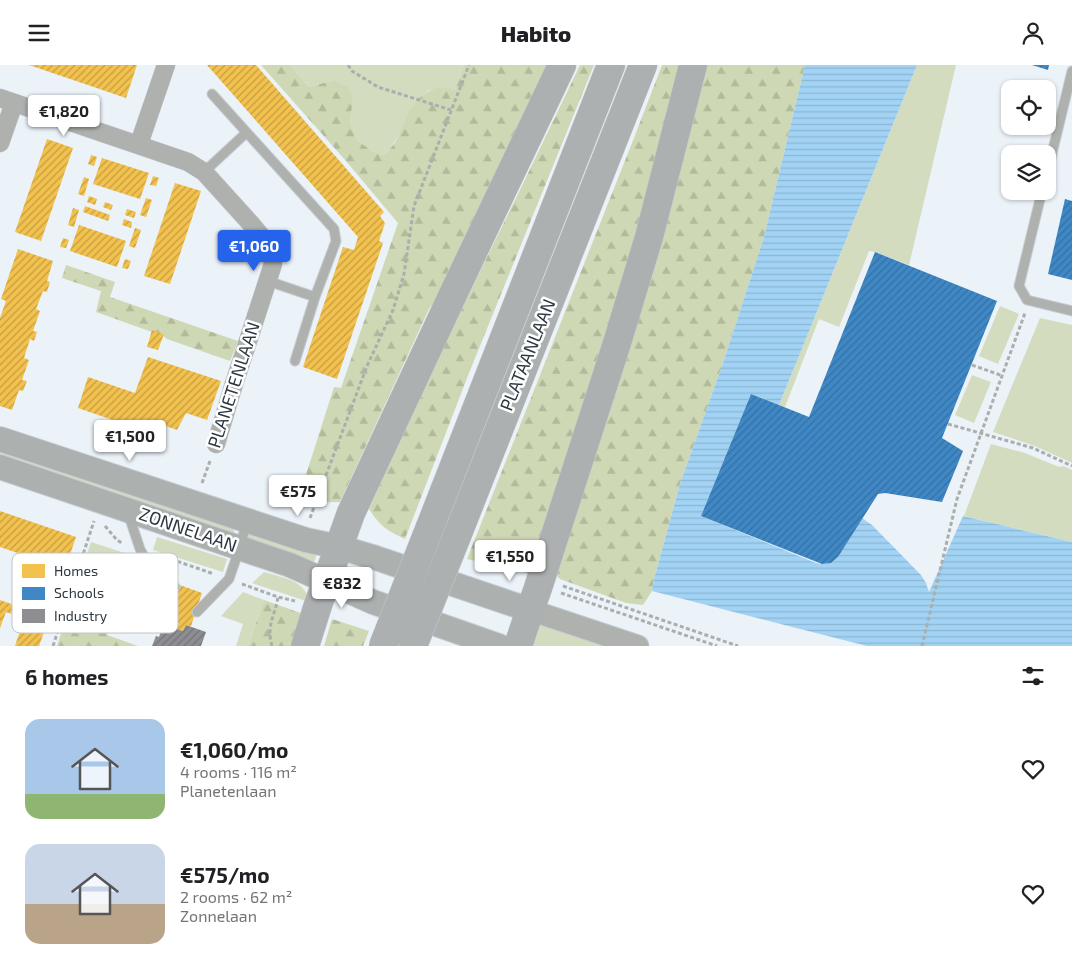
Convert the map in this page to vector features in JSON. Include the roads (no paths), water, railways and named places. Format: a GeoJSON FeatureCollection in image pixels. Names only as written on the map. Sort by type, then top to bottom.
{"type":"FeatureCollection","features":[{"type":"Feature","properties":{"kind":"highway"},"geometry":{"type":"LineString","coordinates":[[305,646],[348,522],[562,65]]}},
{"type":"Feature","properties":{"kind":"highway","name":"PLATAANLAAN"},"geometry":{"type":"LineString","coordinates":[[383,646],[611,65]]}},
{"type":"Feature","properties":{"kind":"highway","name":"PLATAANLAAN"},"geometry":{"type":"LineString","coordinates":[[413,646],[643,65]]}},
{"type":"Feature","properties":{"kind":"highway"},"geometry":{"type":"LineString","coordinates":[[518,646],[647,245],[693,65]]}},
{"type":"Feature","properties":{"kind":"main road","name":"ZONNELAAN"},"geometry":{"type":"LineString","coordinates":[[0,439],[306,540],[339,547],[390,562],[530,610]]}},
{"type":"Feature","properties":{"kind":"main road","name":"ZONNELAAN"},"geometry":{"type":"LineString","coordinates":[[0,467],[240,547],[290,565],[373,601],[499,646]]}},
{"type":"Feature","properties":{"kind":"street"},"geometry":{"type":"LineString","coordinates":[[139,144],[166,65]]}},
{"type":"Feature","properties":{"kind":"street"},"geometry":{"type":"LineString","coordinates":[[0,143],[7,100]]}},
{"type":"Feature","properties":{"kind":"street","name":"PLANETENLAAN"},"geometry":{"type":"LineString","coordinates":[[7,100],[188,161],[204,172],[271,248],[273,264],[216,444]]}},
{"type":"Feature","properties":{"kind":"street"},"geometry":{"type":"LineString","coordinates":[[530,610],[638,646]]}},
{"type":"Feature","properties":{"kind":"lane"},"geometry":{"type":"LineString","coordinates":[[1054,145],[1072,71]]}},
{"type":"Feature","properties":{"kind":"lane"},"geometry":{"type":"LineString","coordinates":[[212,95],[334,229],[336,241],[315,297],[295,361]]}},
{"type":"Feature","properties":{"kind":"lane"},"geometry":{"type":"LineString","coordinates":[[204,172],[246,133]]}},
{"type":"Feature","properties":{"kind":"lane"},"geometry":{"type":"LineString","coordinates":[[1040,200],[1019,286],[1027,300],[1072,311]]}},
{"type":"Feature","properties":{"kind":"lane"},"geometry":{"type":"LineString","coordinates":[[268,281],[315,297]]}},
{"type":"Feature","properties":{"kind":"lane"},"geometry":{"type":"LineString","coordinates":[[127,509],[142,553]]}},
{"type":"Feature","properties":{"kind":"lane"},"geometry":{"type":"LineString","coordinates":[[197,612],[206,597],[229,579],[247,521]]}},
{"type":"Feature","properties":{"kind":"water"},"geometry":{"type":"Polygon","coordinates":[[[805,65],[917,65],[779,405],[751,394],[701,516],[822,564],[831,563],[838,557],[862,518],[872,525],[921,575],[929,592],[963,516],[1072,542],[1072,646],[867,646],[652,591],[680,484],[724,360],[764,237],[805,65]]]}}]}
